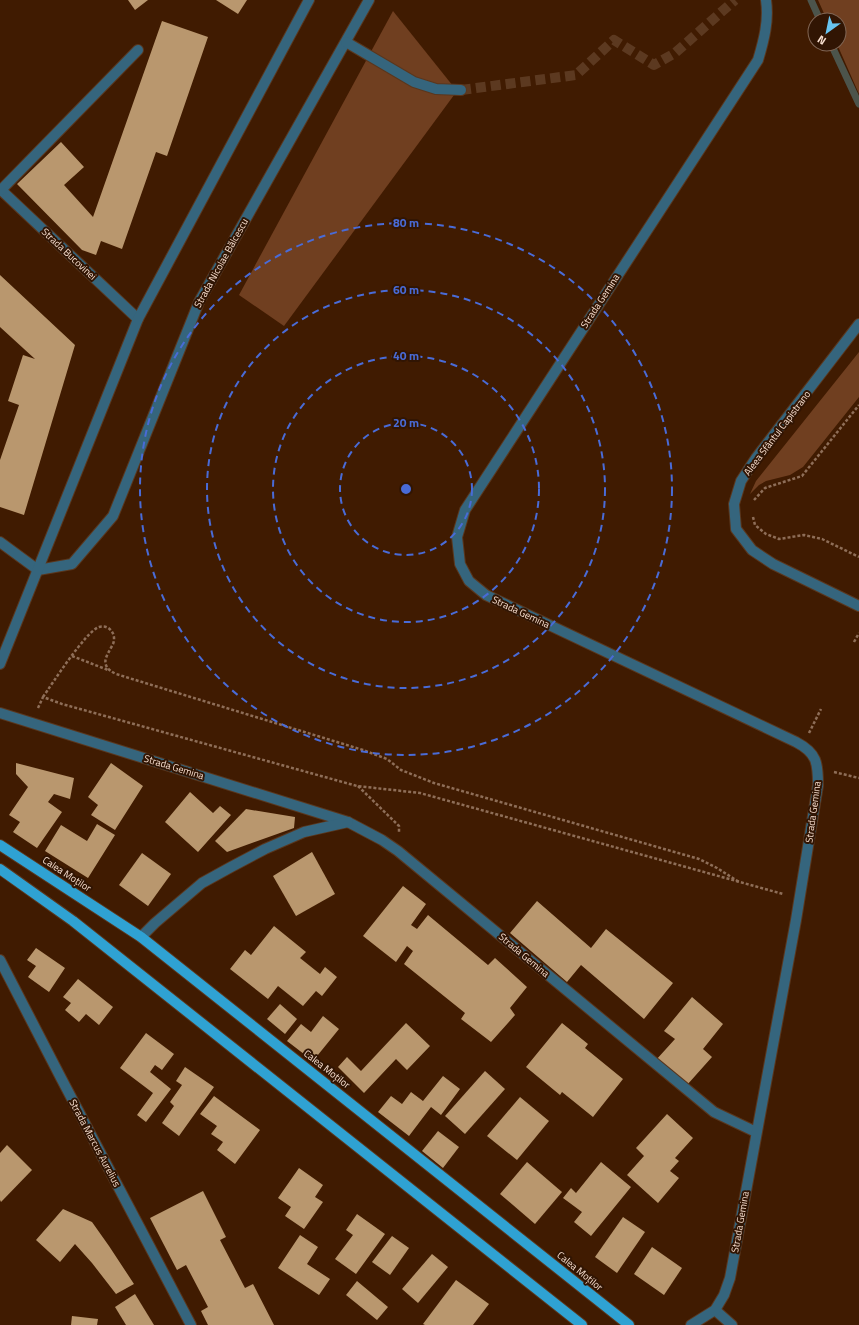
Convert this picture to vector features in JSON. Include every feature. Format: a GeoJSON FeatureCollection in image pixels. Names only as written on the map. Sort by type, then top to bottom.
{"type":"FeatureCollection","features":[{"type":"Feature","properties":{"kind":"main road","name":"Calea Moților"},"geometry":{"type":"LineString","coordinates":[[0,845],[141,937],[629,1325]]}},
{"type":"Feature","properties":{"kind":"main road"},"geometry":{"type":"LineString","coordinates":[[0,869],[74,921],[582,1325]]}},
{"type":"Feature","properties":{"kind":"street"},"geometry":{"type":"LineString","coordinates":[[0,664],[138,319],[309,0]]}},
{"type":"Feature","properties":{"kind":"street","name":"Strada Nicolae Bălcescu"},"geometry":{"type":"LineString","coordinates":[[38,570],[72,564],[113,516],[199,302],[346,42],[368,0]]}},
{"type":"Feature","properties":{"kind":"street","name":"Strada Gemina"},"geometry":{"type":"LineString","coordinates":[[691,1325],[715,1310],[724,1295],[730,1278],[799,898],[818,785],[818,769],[814,756],[802,745],[486,595],[469,581],[460,564],[457,537],[465,510],[758,60],[766,35],[768,11],[766,0]]}},
{"type":"Feature","properties":{"kind":"street"},"geometry":{"type":"LineString","coordinates":[[346,42],[414,82],[436,89],[461,90]]}},
{"type":"Feature","properties":{"kind":"street"},"geometry":{"type":"LineString","coordinates":[[2,194],[138,50]]}},
{"type":"Feature","properties":{"kind":"street","name":"Strada Bucovinei"},"geometry":{"type":"LineString","coordinates":[[2,194],[138,319]]}},
{"type":"Feature","properties":{"kind":"street","name":"Aleea Sfântul Capistrano"},"geometry":{"type":"LineString","coordinates":[[859,324],[756,458],[741,481],[734,504],[736,529],[752,550],[773,564],[859,606]]}},
{"type":"Feature","properties":{"kind":"street"},"geometry":{"type":"LineString","coordinates":[[0,542],[38,570]]}},
{"type":"Feature","properties":{"kind":"street","name":"Strada Gemina"},"geometry":{"type":"LineString","coordinates":[[0,713],[348,822],[382,840],[398,851],[714,1112],[756,1132]]}},
{"type":"Feature","properties":{"kind":"street"},"geometry":{"type":"LineString","coordinates":[[141,937],[155,923],[202,883],[265,849],[304,832],[348,822]]}},
{"type":"Feature","properties":{"kind":"street","name":"Strada Marcus Aurelius"},"geometry":{"type":"LineString","coordinates":[[0,960],[191,1325]]}},
{"type":"Feature","properties":{"kind":"street"},"geometry":{"type":"LineString","coordinates":[[715,1310],[732,1325]]}},
{"type":"Feature","properties":{"kind":"path"},"geometry":{"type":"LineString","coordinates":[[753,505],[754,499],[766,488],[802,476],[859,405]]}},
{"type":"Feature","properties":{"kind":"path"},"geometry":{"type":"LineString","coordinates":[[751,512],[756,525],[766,534],[779,539],[804,535],[822,539],[859,557]]}},
{"type":"Feature","properties":{"kind":"path"},"geometry":{"type":"LineString","coordinates":[[32,723],[43,697],[72,656],[91,632],[97,627],[105,626],[111,630],[114,635],[113,643],[105,659],[106,667],[110,671]]}},
{"type":"Feature","properties":{"kind":"path"},"geometry":{"type":"LineString","coordinates":[[854,642],[859,632]]}},
{"type":"Feature","properties":{"kind":"path"},"geometry":{"type":"LineString","coordinates":[[72,656],[110,671],[364,750],[387,760],[401,770],[434,782],[699,860],[717,868],[739,882]]}},
{"type":"Feature","properties":{"kind":"path"},"geometry":{"type":"LineString","coordinates":[[43,697],[62,704],[357,786],[420,793],[799,898]]}},
{"type":"Feature","properties":{"kind":"path"},"geometry":{"type":"LineString","coordinates":[[802,745],[821,709]]}},
{"type":"Feature","properties":{"kind":"path"},"geometry":{"type":"LineString","coordinates":[[818,769],[859,778]]}},
{"type":"Feature","properties":{"kind":"path"},"geometry":{"type":"LineString","coordinates":[[357,786],[399,826],[398,851]]}},
{"type":"Feature","properties":{"kind":"shaded area"},"geometry":{"type":"Polygon","coordinates":[[[818,0],[859,0],[859,94],[841,52],[847,52],[847,12],[823,12],[818,0]]]}},
{"type":"Feature","properties":{"kind":"shaded area"},"geometry":{"type":"Polygon","coordinates":[[[393,11],[457,91],[284,326],[239,295],[393,11]]]}},
{"type":"Feature","properties":{"kind":"shaded area"},"geometry":{"type":"Polygon","coordinates":[[[859,352],[859,397],[803,467],[790,475],[766,481],[759,485],[750,494],[756,481],[859,352]]]}},
{"type":"Feature","properties":{"kind":"building"},"geometry":{"type":"Polygon","coordinates":[[[128,0],[148,0],[135,10],[128,0]]]}},
{"type":"Feature","properties":{"kind":"building"},"geometry":{"type":"Polygon","coordinates":[[[216,0],[247,0],[238,14],[216,0]]]}},
{"type":"Feature","properties":{"kind":"building"},"geometry":{"type":"Polygon","coordinates":[[[162,21],[208,37],[167,156],[156,152],[122,249],[101,241],[96,255],[82,250],[17,184],[61,142],[84,167],[64,185],[93,217],[162,21]]]}},
{"type":"Feature","properties":{"kind":"building"},"geometry":{"type":"Polygon","coordinates":[[[0,275],[75,345],[24,515],[0,507],[0,460],[19,405],[8,401],[23,355],[35,359],[0,327],[0,275]]]}},
{"type":"Feature","properties":{"kind":"building"},"geometry":{"type":"Polygon","coordinates":[[[16,763],[74,778],[70,799],[54,794],[48,802],[62,812],[37,848],[13,832],[20,822],[9,815],[28,787],[16,774],[16,763]]]}},
{"type":"Feature","properties":{"kind":"building"},"geometry":{"type":"Polygon","coordinates":[[[111,763],[143,786],[115,830],[91,815],[98,805],[88,797],[111,763]]]}},
{"type":"Feature","properties":{"kind":"building"},"geometry":{"type":"Polygon","coordinates":[[[190,792],[213,813],[220,806],[231,815],[198,852],[165,822],[190,792]]]}},
{"type":"Feature","properties":{"kind":"building"},"geometry":{"type":"Polygon","coordinates":[[[246,809],[295,817],[294,828],[227,852],[215,841],[246,809]]]}},
{"type":"Feature","properties":{"kind":"building"},"geometry":{"type":"Polygon","coordinates":[[[97,824],[115,835],[88,878],[45,851],[61,825],[87,841],[97,824]]]}},
{"type":"Feature","properties":{"kind":"building"},"geometry":{"type":"Polygon","coordinates":[[[312,852],[335,894],[296,916],[273,876],[312,852]]]}},
{"type":"Feature","properties":{"kind":"building"},"geometry":{"type":"Polygon","coordinates":[[[142,853],[171,874],[148,906],[119,885],[142,853]]]}},
{"type":"Feature","properties":{"kind":"building"},"geometry":{"type":"Polygon","coordinates":[[[403,886],[426,904],[411,925],[417,929],[428,915],[488,965],[495,958],[527,987],[510,1008],[515,1015],[491,1042],[461,1019],[465,1013],[404,964],[413,951],[407,946],[396,962],[363,936],[403,886]]]}},
{"type":"Feature","properties":{"kind":"building"},"geometry":{"type":"Polygon","coordinates":[[[537,901],[591,948],[606,929],[673,983],[644,1019],[581,965],[567,982],[510,933],[537,901]]]}},
{"type":"Feature","properties":{"kind":"building"},"geometry":{"type":"Polygon","coordinates":[[[274,926],[306,952],[300,958],[320,974],[325,967],[337,977],[322,996],[316,991],[303,1006],[278,986],[268,999],[230,969],[245,950],[251,955],[274,926]]]}},
{"type":"Feature","properties":{"kind":"building"},"geometry":{"type":"Polygon","coordinates":[[[36,948],[65,968],[49,992],[28,977],[36,966],[27,960],[36,948]]]}},
{"type":"Feature","properties":{"kind":"building"},"geometry":{"type":"Polygon","coordinates":[[[78,979],[113,1007],[99,1025],[86,1014],[79,1022],[65,1010],[71,1003],[63,997],[78,979]]]}},
{"type":"Feature","properties":{"kind":"building"},"geometry":{"type":"Polygon","coordinates":[[[692,997],[723,1024],[703,1049],[712,1057],[687,1085],[656,1060],[675,1039],[664,1031],[692,997]]]}},
{"type":"Feature","properties":{"kind":"building"},"geometry":{"type":"Polygon","coordinates":[[[280,1004],[297,1019],[285,1034],[267,1019],[280,1004]]]}},
{"type":"Feature","properties":{"kind":"building"},"geometry":{"type":"Polygon","coordinates":[[[323,1016],[339,1029],[313,1061],[287,1041],[301,1024],[311,1032],[323,1016]]]}},
{"type":"Feature","properties":{"kind":"building"},"geometry":{"type":"Polygon","coordinates":[[[406,1023],[430,1046],[407,1070],[396,1059],[364,1093],[338,1067],[347,1057],[361,1071],[406,1023]]]}},
{"type":"Feature","properties":{"kind":"building"},"geometry":{"type":"Polygon","coordinates":[[[562,1023],[588,1044],[585,1048],[623,1079],[593,1117],[562,1092],[560,1095],[526,1067],[562,1023]]]}},
{"type":"Feature","properties":{"kind":"building"},"geometry":{"type":"Polygon","coordinates":[[[146,1033],[174,1054],[162,1070],[155,1065],[150,1072],[171,1089],[146,1122],[137,1115],[153,1093],[120,1068],[146,1033]]]}},
{"type":"Feature","properties":{"kind":"building"},"geometry":{"type":"Polygon","coordinates":[[[185,1067],[214,1087],[179,1136],[162,1123],[174,1106],[170,1102],[182,1085],[176,1081],[185,1067]]]}},
{"type":"Feature","properties":{"kind":"building"},"geometry":{"type":"Polygon","coordinates":[[[485,1071],[505,1089],[465,1134],[445,1116],[485,1071]]]}},
{"type":"Feature","properties":{"kind":"building"},"geometry":{"type":"Polygon","coordinates":[[[443,1076],[460,1089],[441,1115],[431,1107],[409,1136],[378,1112],[391,1096],[402,1104],[411,1092],[423,1101],[443,1076]]]}},
{"type":"Feature","properties":{"kind":"building"},"geometry":{"type":"Polygon","coordinates":[[[214,1096],[260,1130],[235,1164],[217,1150],[223,1142],[211,1134],[217,1126],[200,1114],[214,1096]]]}},
{"type":"Feature","properties":{"kind":"building"},"geometry":{"type":"Polygon","coordinates":[[[520,1097],[549,1121],[517,1160],[487,1136],[520,1097]]]}},
{"type":"Feature","properties":{"kind":"building"},"geometry":{"type":"Polygon","coordinates":[[[667,1114],[693,1138],[675,1158],[679,1161],[670,1171],[679,1178],[658,1203],[627,1175],[644,1156],[636,1148],[667,1114]]]}},
{"type":"Feature","properties":{"kind":"building"},"geometry":{"type":"Polygon","coordinates":[[[438,1131],[459,1147],[443,1168],[422,1151],[438,1131]]]}},
{"type":"Feature","properties":{"kind":"building"},"geometry":{"type":"Polygon","coordinates":[[[7,1145],[32,1170],[1,1202],[0,1153],[7,1145]]]}},
{"type":"Feature","properties":{"kind":"building"},"geometry":{"type":"Polygon","coordinates":[[[527,1162],[562,1192],[535,1224],[500,1194],[527,1162]]]}},
{"type":"Feature","properties":{"kind":"building"},"geometry":{"type":"Polygon","coordinates":[[[601,1162],[631,1187],[591,1236],[574,1222],[582,1212],[563,1198],[571,1188],[576,1193],[601,1162]]]}},
{"type":"Feature","properties":{"kind":"building"},"geometry":{"type":"Polygon","coordinates":[[[299,1168],[323,1185],[315,1197],[323,1202],[304,1229],[285,1216],[291,1207],[278,1198],[299,1168]]]}},
{"type":"Feature","properties":{"kind":"building"},"geometry":{"type":"Polygon","coordinates":[[[203,1191],[226,1237],[220,1240],[245,1288],[253,1284],[274,1325],[208,1325],[201,1311],[208,1307],[186,1265],[177,1270],[150,1218],[203,1191]]]}},
{"type":"Feature","properties":{"kind":"building"},"geometry":{"type":"Polygon","coordinates":[[[63,1209],[92,1222],[134,1284],[116,1294],[75,1244],[60,1262],[36,1240],[63,1209]]]}},
{"type":"Feature","properties":{"kind":"building"},"geometry":{"type":"Polygon","coordinates":[[[357,1214],[385,1234],[356,1274],[335,1259],[353,1235],[346,1230],[357,1214]]]}},
{"type":"Feature","properties":{"kind":"building"},"geometry":{"type":"Polygon","coordinates":[[[623,1217],[645,1232],[617,1273],[595,1257],[623,1217]]]}},
{"type":"Feature","properties":{"kind":"building"},"geometry":{"type":"Polygon","coordinates":[[[300,1235],[318,1247],[307,1264],[330,1279],[319,1295],[278,1268],[300,1235]]]}},
{"type":"Feature","properties":{"kind":"building"},"geometry":{"type":"Polygon","coordinates":[[[392,1236],[409,1248],[390,1275],[372,1262],[392,1236]]]}},
{"type":"Feature","properties":{"kind":"building"},"geometry":{"type":"Polygon","coordinates":[[[652,1247],[682,1268],[664,1295],[634,1274],[652,1247]]]}},
{"type":"Feature","properties":{"kind":"building"},"geometry":{"type":"Polygon","coordinates":[[[432,1254],[448,1267],[418,1303],[402,1289],[432,1254]]]}},
{"type":"Feature","properties":{"kind":"building"},"geometry":{"type":"Polygon","coordinates":[[[456,1280],[489,1304],[473,1325],[423,1324],[456,1280]]]}},
{"type":"Feature","properties":{"kind":"building"},"geometry":{"type":"Polygon","coordinates":[[[357,1281],[388,1307],[377,1320],[346,1295],[357,1281]]]}},
{"type":"Feature","properties":{"kind":"building"},"geometry":{"type":"Polygon","coordinates":[[[135,1294],[154,1325],[126,1325],[115,1307],[135,1294]]]}},
{"type":"Feature","properties":{"kind":"building"},"geometry":{"type":"Polygon","coordinates":[[[72,1316],[98,1319],[97,1325],[71,1325],[72,1316]]]}},
{"type":"Feature","properties":{"kind":"waterway"},"geometry":{"type":"LineString","coordinates":[[811,0],[816,12]]}},
{"type":"Feature","properties":{"kind":"waterway"},"geometry":{"type":"LineString","coordinates":[[835,52],[859,104]]}},
{"type":"Feature","properties":{"kind":"tunnel"},"geometry":{"type":"LineString","coordinates":[[461,90],[576,75],[614,40],[654,65],[675,53],[735,0]]}}]}
